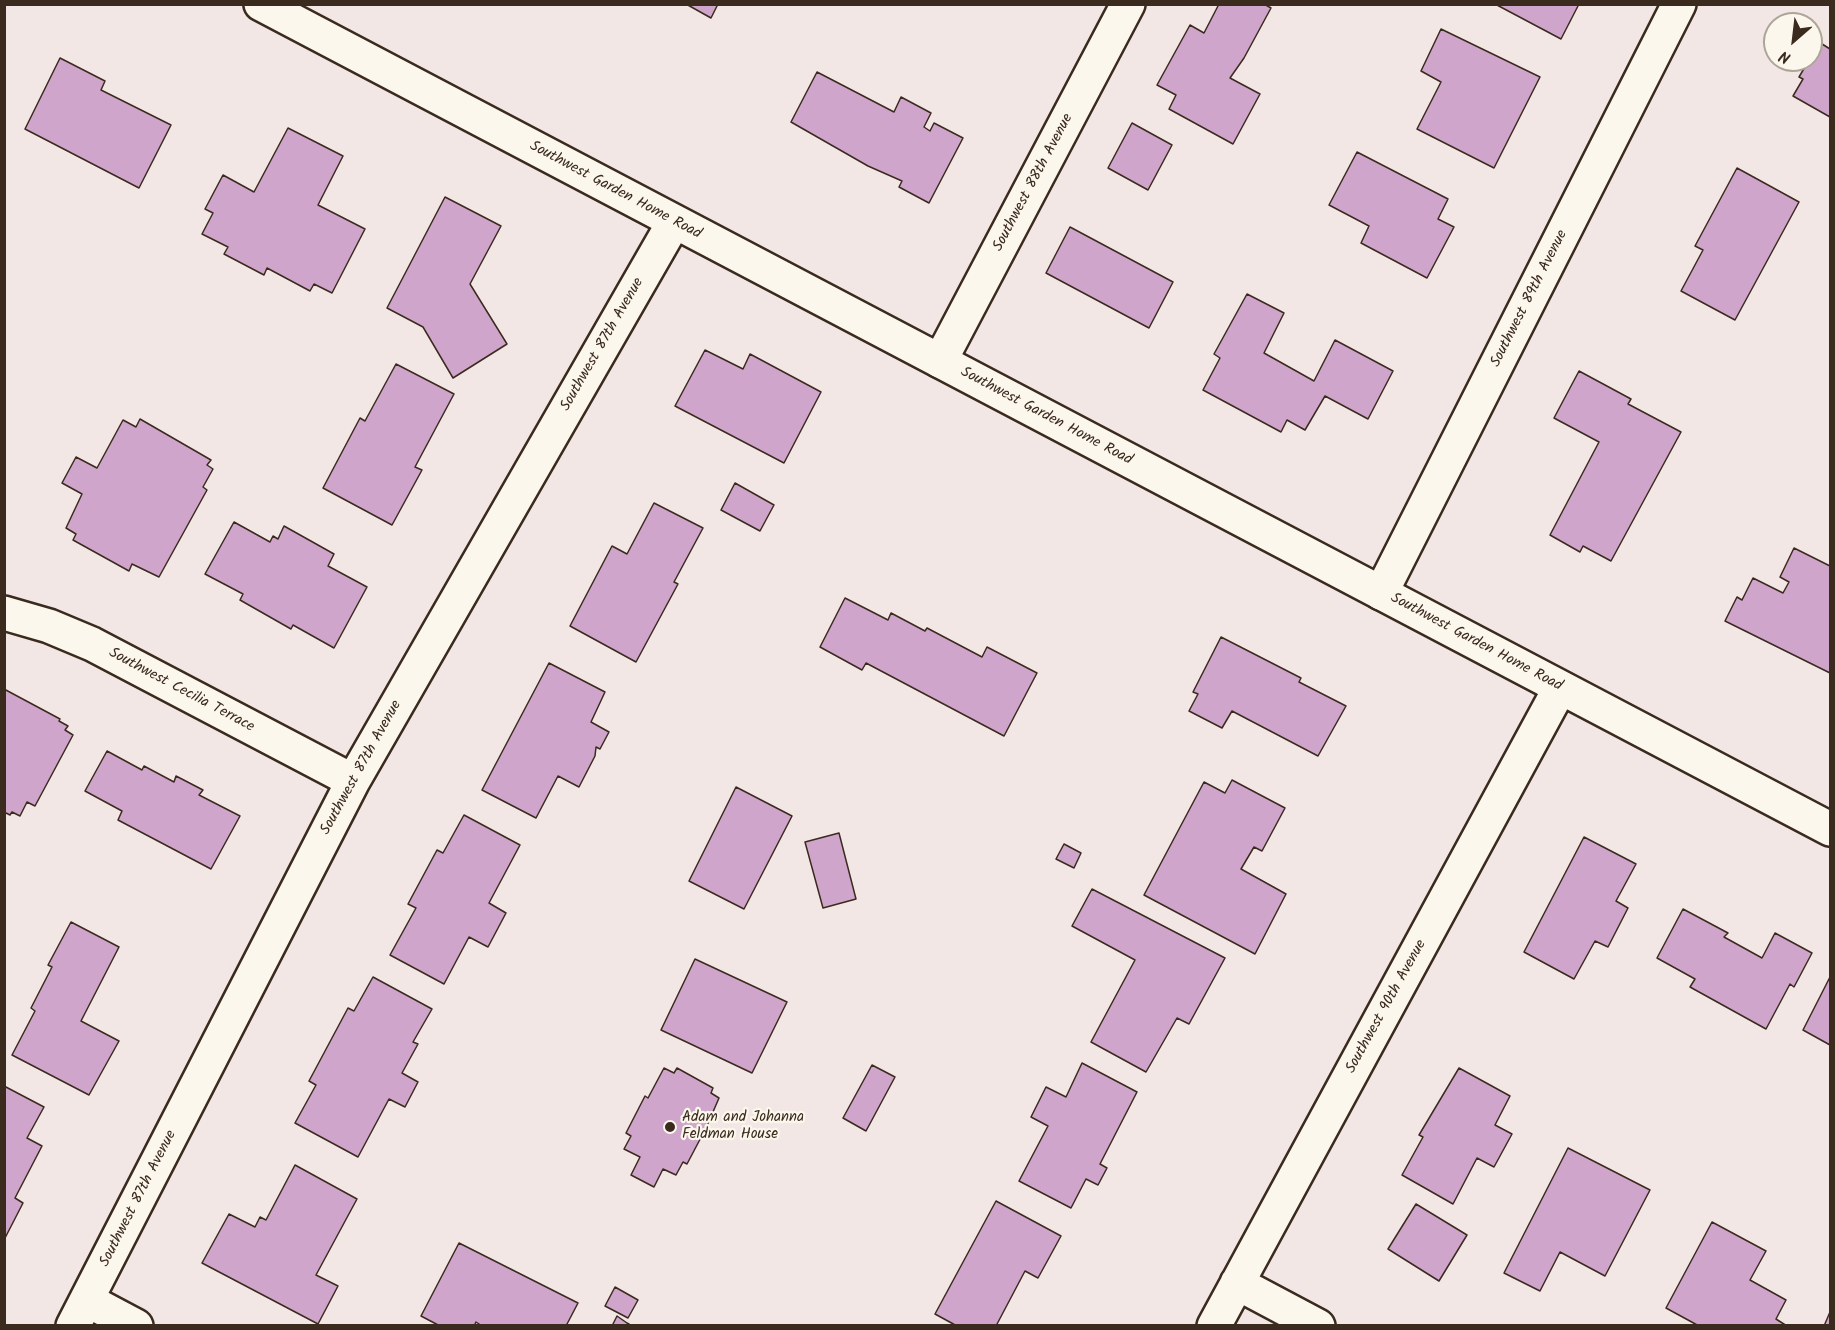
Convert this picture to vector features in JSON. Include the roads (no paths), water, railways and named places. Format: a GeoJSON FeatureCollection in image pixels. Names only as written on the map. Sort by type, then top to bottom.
{"type":"FeatureCollection","features":[{"type":"Feature","properties":{"kind":"street","name":"Southwest Garden Home Road"},"geometry":{"type":"LineString","coordinates":[[261,4],[1830,829]]}},
{"type":"Feature","properties":{"kind":"street","name":"Southwest 88th Avenue"},"geometry":{"type":"LineString","coordinates":[[940,361],[1128,4]]}},
{"type":"Feature","properties":{"kind":"street","name":"Southwest 89th Avenue"},"geometry":{"type":"LineString","coordinates":[[1381,593],[1679,4]]}},
{"type":"Feature","properties":{"kind":"street","name":"Southwest 87th Avenue"},"geometry":{"type":"LineString","coordinates":[[80,1313],[353,781],[674,222]]}},
{"type":"Feature","properties":{"kind":"street","name":"Southwest Cecilia Terrace"},"geometry":{"type":"LineString","coordinates":[[4,613],[49,626],[92,644],[353,781]]}},
{"type":"Feature","properties":{"kind":"street","name":"Southwest 90th Avenue"},"geometry":{"type":"LineString","coordinates":[[1214,1326],[1560,688]]}},
{"type":"Feature","properties":{"kind":"street"},"geometry":{"type":"LineString","coordinates":[[1237,1283],[1318,1326]]}},
{"type":"Feature","properties":{"kind":"street"},"geometry":{"type":"LineString","coordinates":[[80,1313],[136,1326]]}},
{"type":"Feature","properties":{"kind":"place","name":"Adam and Johanna Feldman House"},"geometry":{"type":"Point","coordinates":[670,1127]}}]}
